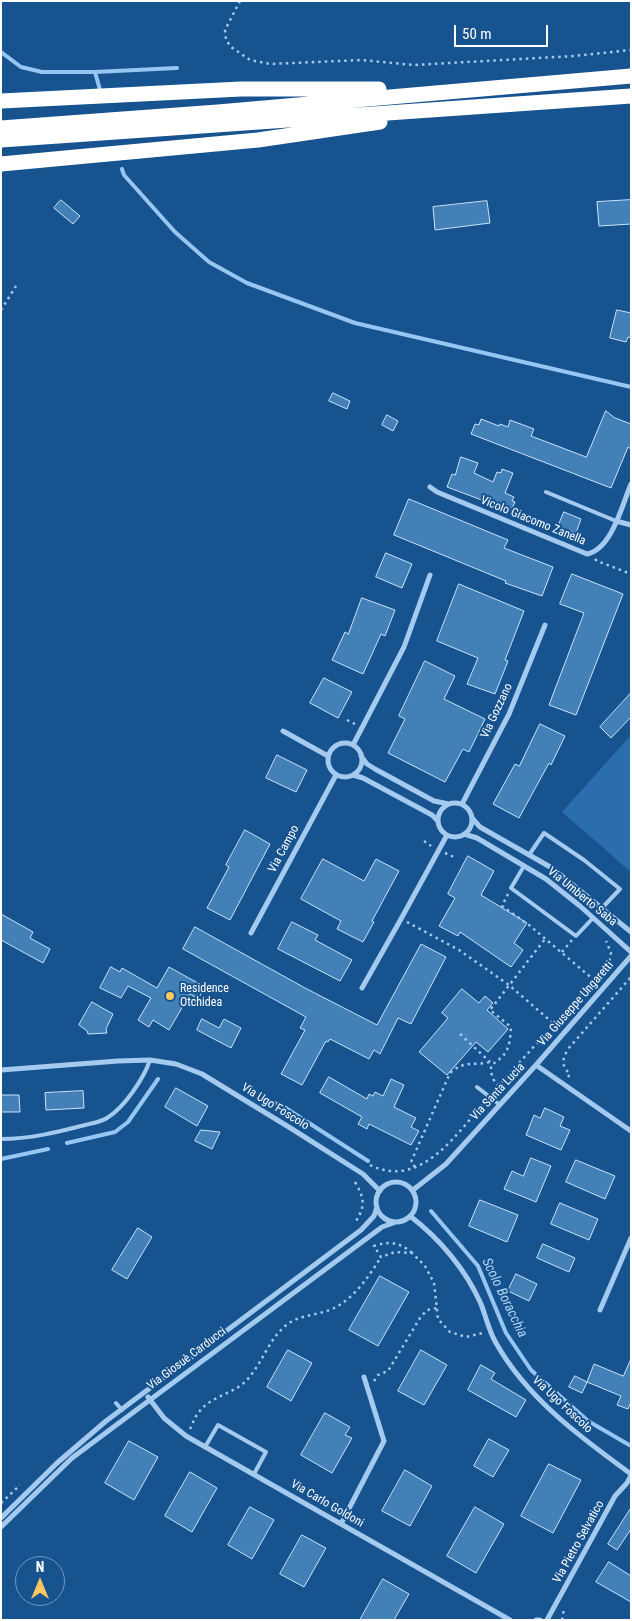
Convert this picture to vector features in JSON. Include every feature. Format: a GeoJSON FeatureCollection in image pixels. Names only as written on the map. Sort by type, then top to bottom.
{"type":"FeatureCollection","features":[{"type":"Feature","properties":{"kind":"highway"},"geometry":{"type":"LineString","coordinates":[[1,128],[218,112],[631,76]]}},
{"type":"Feature","properties":{"kind":"highway"},"geometry":{"type":"LineString","coordinates":[[1,101],[241,89],[387,89],[500,82],[558,82]]}},
{"type":"Feature","properties":{"kind":"highway"},"geometry":{"type":"LineString","coordinates":[[1,140],[631,96]]}},
{"type":"Feature","properties":{"kind":"highway"},"geometry":{"type":"LineString","coordinates":[[1,164],[258,140],[391,120],[540,103]]}},
{"type":"Feature","properties":{"kind":"street","name":"Vicolo Giacomo Zanella"},"geometry":{"type":"LineString","coordinates":[[430,486],[437,492],[587,554],[595,552],[611,535],[631,484]]}},
{"type":"Feature","properties":{"kind":"street"},"geometry":{"type":"LineString","coordinates":[[616,521],[631,525]]}},
{"type":"Feature","properties":{"kind":"street"},"geometry":{"type":"LineString","coordinates":[[353,745],[404,647],[430,575]]}},
{"type":"Feature","properties":{"kind":"street","name":"Via Gozzano"},"geometry":{"type":"LineString","coordinates":[[462,804],[509,714],[545,625]]}},
{"type":"Feature","properties":{"kind":"street"},"geometry":{"type":"LineString","coordinates":[[283,731],[328,756]]}},
{"type":"Feature","properties":{"kind":"street"},"geometry":{"type":"LineString","coordinates":[[341,743],[353,745],[361,756],[374,769],[434,801],[462,804],[467,808],[472,818],[471,827],[464,834],[456,837],[447,835],[442,831],[438,821],[432,816],[363,778],[353,775],[344,777],[336,775],[328,765],[328,756],[332,749],[341,743]]}},
{"type":"Feature","properties":{"kind":"street"},"geometry":{"type":"LineString","coordinates":[[353,775],[360,767],[361,756]]}},
{"type":"Feature","properties":{"kind":"street","name":"Via Campo"},"geometry":{"type":"LineString","coordinates":[[251,932],[336,775]]}},
{"type":"Feature","properties":{"kind":"street"},"geometry":{"type":"LineString","coordinates":[[438,821],[440,812],[450,804]]}},
{"type":"Feature","properties":{"kind":"street","name":"Via Umberto Saba"},"geometry":{"type":"LineString","coordinates":[[472,818],[480,827],[552,868],[631,932]]}},
{"type":"Feature","properties":{"kind":"street","name":"Via Umberto Saba"},"geometry":{"type":"LineString","coordinates":[[464,834],[477,838],[546,879],[593,918],[631,954]]}},
{"type":"Feature","properties":{"kind":"street"},"geometry":{"type":"LineString","coordinates":[[362,988],[447,835]]}},
{"type":"Feature","properties":{"kind":"street","name":"Via Giuseppe Ungaretti"},"geometry":{"type":"LineString","coordinates":[[536,1065],[631,954]]}},
{"type":"Feature","properties":{"kind":"street","name":"Via Ugo Foscolo"},"geometry":{"type":"LineString","coordinates":[[1,1070],[118,1061],[150,1060],[176,1064],[202,1074],[363,1174],[380,1191]]}},
{"type":"Feature","properties":{"kind":"street","name":"Via Santa Lucia"},"geometry":{"type":"LineString","coordinates":[[413,1190],[446,1164],[536,1065],[631,1131]]}},
{"type":"Feature","properties":{"kind":"street"},"geometry":{"type":"LineString","coordinates":[[390,1183],[402,1183],[413,1190],[416,1201],[414,1212],[406,1219],[396,1222],[384,1217],[377,1207],[380,1191],[390,1183]]}},
{"type":"Feature","properties":{"kind":"street","name":"Via Giosuè Carducci"},"geometry":{"type":"LineString","coordinates":[[1,1518],[57,1463],[106,1421],[361,1230],[374,1216],[377,1207]]}},
{"type":"Feature","properties":{"kind":"street","name":"Via Ugo Foscolo"},"geometry":{"type":"LineString","coordinates":[[410,1216],[420,1223],[458,1263],[480,1302],[495,1342],[527,1388],[582,1439],[631,1474]]}},
{"type":"Feature","properties":{"kind":"street","name":"Via Giosuè Carducci"},"geometry":{"type":"LineString","coordinates":[[1,1527],[72,1458],[382,1227],[396,1222]]}},
{"type":"Feature","properties":{"kind":"street"},"geometry":{"type":"LineString","coordinates":[[600,1310],[631,1238]]}},
{"type":"Feature","properties":{"kind":"street"},"geometry":{"type":"LineString","coordinates":[[341,1524],[384,1440],[364,1377]]}},
{"type":"Feature","properties":{"kind":"street","name":"Via Carlo Goldoni"},"geometry":{"type":"LineString","coordinates":[[145,1392],[164,1418],[186,1436],[510,1620]]}},
{"type":"Feature","properties":{"kind":"street","name":"Via Pietro Selvatico"},"geometry":{"type":"LineString","coordinates":[[547,1620],[615,1496],[631,1474]]}},
{"type":"Feature","properties":{"kind":"lane"},"geometry":{"type":"LineString","coordinates":[[546,492],[616,521]]}},
{"type":"Feature","properties":{"kind":"lane"},"geometry":{"type":"LineString","coordinates":[[529,855],[544,833],[584,860],[620,889],[602,908]]}},
{"type":"Feature","properties":{"kind":"lane"},"geometry":{"type":"LineString","coordinates":[[524,866],[511,888],[576,936],[593,918]]}},
{"type":"Feature","properties":{"kind":"lane"},"geometry":{"type":"LineString","coordinates":[[1,1139],[15,1139],[56,1132],[106,1119],[119,1109],[146,1071],[150,1060]]}},
{"type":"Feature","properties":{"kind":"lane"},"geometry":{"type":"LineString","coordinates":[[477,1087],[500,1105]]}},
{"type":"Feature","properties":{"kind":"lane"},"geometry":{"type":"LineString","coordinates":[[116,1403],[122,1410]]}},
{"type":"Feature","properties":{"kind":"lane"},"geometry":{"type":"LineString","coordinates":[[205,1447],[218,1425],[258,1447],[266,1452],[254,1474]]}},
{"type":"Feature","properties":{"kind":"path"},"geometry":{"type":"LineString","coordinates":[[240,1],[225,30],[226,40],[250,60],[270,64],[341,60],[414,66],[574,56],[631,50]]}},
{"type":"Feature","properties":{"kind":"path"},"geometry":{"type":"LineString","coordinates":[[1,310],[16,286]]}},
{"type":"Feature","properties":{"kind":"path"},"geometry":{"type":"LineString","coordinates":[[591,553],[597,561],[631,574]]}},
{"type":"Feature","properties":{"kind":"path"},"geometry":{"type":"LineString","coordinates":[[511,888],[502,906],[529,925],[594,980]]}},
{"type":"Feature","properties":{"kind":"path"},"geometry":{"type":"LineString","coordinates":[[401,919],[459,950],[509,985],[554,1024],[609,963],[611,953],[605,942]]}},
{"type":"Feature","properties":{"kind":"path"},"geometry":{"type":"LineString","coordinates":[[562,952],[576,936]]}},
{"type":"Feature","properties":{"kind":"path"},"geometry":{"type":"LineString","coordinates":[[415,1167],[411,1162],[450,1073],[458,1066],[467,1063],[490,1064],[500,1060],[507,1052],[511,1027],[490,1010],[545,939]]}},
{"type":"Feature","properties":{"kind":"path"},"geometry":{"type":"LineString","coordinates":[[570,1074],[563,1065],[562,1059],[568,1049],[631,977]]}},
{"type":"Feature","properties":{"kind":"path"},"geometry":{"type":"LineString","coordinates":[[460,1034],[490,1064],[494,1081],[499,1086]]}},
{"type":"Feature","properties":{"kind":"path"},"geometry":{"type":"LineString","coordinates":[[370,1165],[382,1170],[397,1171],[421,1164]]}},
{"type":"Feature","properties":{"kind":"path"},"geometry":{"type":"LineString","coordinates":[[381,1257],[374,1246],[385,1242],[405,1246],[425,1266],[434,1283],[438,1319],[450,1332],[466,1337],[486,1333]]}},
{"type":"Feature","properties":{"kind":"path"},"geometry":{"type":"LineString","coordinates":[[190,1429],[199,1412],[211,1401],[234,1390],[245,1382],[262,1360],[272,1340],[289,1323],[336,1308],[361,1286],[381,1257],[395,1252],[412,1253]]}},
{"type":"Feature","properties":{"kind":"path"},"geometry":{"type":"LineString","coordinates":[[374,1386],[375,1378],[388,1371],[420,1318],[427,1310],[437,1308]]}},
{"type":"Feature","properties":{"kind":"shaded area"},"geometry":{"type":"Polygon","coordinates":[[[631,735],[631,872],[562,812],[631,735]]]}},
{"type":"Feature","properties":{"kind":"building"},"geometry":{"type":"Polygon","coordinates":[[[61,200],[80,216],[73,224],[54,208],[61,200]]]}},
{"type":"Feature","properties":{"kind":"building"},"geometry":{"type":"Polygon","coordinates":[[[631,200],[631,224],[599,226],[597,202],[631,200]]]}},
{"type":"Feature","properties":{"kind":"building"},"geometry":{"type":"Polygon","coordinates":[[[487,201],[490,223],[435,230],[433,207],[487,201]]]}},
{"type":"Feature","properties":{"kind":"building"},"geometry":{"type":"Polygon","coordinates":[[[617,310],[631,313],[631,338],[628,337],[626,342],[610,338],[617,310]]]}},
{"type":"Feature","properties":{"kind":"building"},"geometry":{"type":"Polygon","coordinates":[[[333,393],[350,401],[347,409],[329,401],[333,393]]]}},
{"type":"Feature","properties":{"kind":"building"},"geometry":{"type":"Polygon","coordinates":[[[606,411],[615,418],[631,424],[631,449],[628,447],[611,488],[471,434],[475,424],[479,425],[481,419],[499,426],[500,424],[508,427],[510,420],[534,429],[531,436],[586,457],[606,411]]]}},
{"type":"Feature","properties":{"kind":"building"},"geometry":{"type":"Polygon","coordinates":[[[387,415],[398,421],[393,431],[382,425],[387,415]]]}},
{"type":"Feature","properties":{"kind":"building"},"geometry":{"type":"Polygon","coordinates":[[[461,457],[478,463],[474,473],[493,482],[497,472],[501,473],[502,469],[513,473],[505,493],[514,497],[512,501],[515,502],[511,511],[447,487],[452,474],[455,475],[461,457]]]}},
{"type":"Feature","properties":{"kind":"building"},"geometry":{"type":"Polygon","coordinates":[[[409,499],[508,540],[504,548],[553,567],[542,596],[505,583],[506,581],[394,535],[409,499]]]}},
{"type":"Feature","properties":{"kind":"building"},"geometry":{"type":"Polygon","coordinates":[[[564,512],[581,519],[576,533],[558,527],[564,512]]]}},
{"type":"Feature","properties":{"kind":"building"},"geometry":{"type":"Polygon","coordinates":[[[386,553],[412,564],[402,588],[376,577],[386,553]]]}},
{"type":"Feature","properties":{"kind":"building"},"geometry":{"type":"Polygon","coordinates":[[[572,574],[623,594],[576,715],[549,705],[584,613],[560,604],[572,574]]]}},
{"type":"Feature","properties":{"kind":"building"},"geometry":{"type":"Polygon","coordinates":[[[459,584],[524,611],[505,660],[508,661],[495,694],[467,684],[478,658],[437,641],[459,584]]]}},
{"type":"Feature","properties":{"kind":"building"},"geometry":{"type":"Polygon","coordinates":[[[362,598],[395,610],[385,636],[381,634],[363,674],[332,660],[345,632],[348,634],[362,598]]]}},
{"type":"Feature","properties":{"kind":"building"},"geometry":{"type":"Polygon","coordinates":[[[425,661],[455,676],[444,699],[485,719],[469,752],[463,749],[445,782],[388,753],[405,719],[399,716],[425,661]]]}},
{"type":"Feature","properties":{"kind":"building"},"geometry":{"type":"Polygon","coordinates":[[[324,678],[352,692],[338,718],[310,703],[324,678]]]}},
{"type":"Feature","properties":{"kind":"building"},"geometry":{"type":"Polygon","coordinates":[[[631,693],[631,717],[611,738],[600,727],[631,693]]]}},
{"type":"Feature","properties":{"kind":"building"},"geometry":{"type":"Polygon","coordinates":[[[540,724],[565,736],[551,765],[549,763],[519,818],[493,804],[515,764],[519,766],[540,724]]]}},
{"type":"Feature","properties":{"kind":"building"},"geometry":{"type":"Polygon","coordinates":[[[277,755],[307,770],[296,792],[266,778],[277,755]]]}},
{"type":"Feature","properties":{"kind":"building"},"geometry":{"type":"Polygon","coordinates":[[[245,830],[270,844],[230,920],[207,908],[229,867],[226,865],[245,830]]]}},
{"type":"Feature","properties":{"kind":"building"},"geometry":{"type":"Polygon","coordinates":[[[468,856],[494,871],[481,895],[527,923],[514,943],[523,950],[511,967],[460,932],[458,936],[439,926],[455,898],[448,894],[468,856]]]}},
{"type":"Feature","properties":{"kind":"building"},"geometry":{"type":"Polygon","coordinates":[[[323,859],[364,881],[376,859],[399,871],[363,942],[337,929],[341,921],[301,899],[323,859]]]}},
{"type":"Feature","properties":{"kind":"building"},"geometry":{"type":"Polygon","coordinates":[[[1,914],[33,932],[30,938],[50,949],[43,963],[1,940],[1,914]]]}},
{"type":"Feature","properties":{"kind":"building"},"geometry":{"type":"Polygon","coordinates":[[[292,922],[318,935],[315,940],[352,960],[340,981],[278,949],[292,922]]]}},
{"type":"Feature","properties":{"kind":"building"},"geometry":{"type":"Polygon","coordinates":[[[195,927],[305,988],[377,1025],[421,944],[446,957],[411,1024],[398,1018],[380,1054],[374,1050],[369,1059],[330,1039],[328,1042],[326,1041],[302,1085],[281,1074],[305,1030],[300,1028],[306,1017],[183,949],[195,927]]]}},
{"type":"Feature","properties":{"kind":"building","name":"Residence Otchidea"},"geometry":{"type":"Polygon","coordinates":[[[111,967],[120,972],[122,968],[157,988],[169,967],[205,987],[198,999],[190,994],[169,1030],[153,1020],[149,1027],[138,1020],[151,998],[128,986],[121,998],[100,988],[111,967]]]}},
{"type":"Feature","properties":{"kind":"building"},"geometry":{"type":"Polygon","coordinates":[[[462,989],[479,1003],[485,996],[493,1003],[487,1010],[508,1029],[488,1052],[476,1042],[447,1075],[419,1052],[448,1018],[442,1013],[462,989]]]}},
{"type":"Feature","properties":{"kind":"building"},"geometry":{"type":"Polygon","coordinates":[[[92,1002],[113,1014],[106,1029],[107,1033],[88,1034],[79,1025],[92,1002]]]}},
{"type":"Feature","properties":{"kind":"building"},"geometry":{"type":"Polygon","coordinates":[[[202,1019],[219,1028],[224,1019],[241,1028],[231,1048],[197,1030],[202,1019]]]}},
{"type":"Feature","properties":{"kind":"building"},"geometry":{"type":"Polygon","coordinates":[[[329,1077],[367,1099],[369,1094],[373,1096],[375,1092],[383,1096],[391,1079],[404,1085],[394,1107],[416,1118],[411,1127],[419,1131],[411,1145],[369,1124],[367,1129],[358,1124],[362,1117],[320,1093],[329,1077]]]}},
{"type":"Feature","properties":{"kind":"building"},"geometry":{"type":"Polygon","coordinates":[[[176,1088],[208,1106],[197,1126],[165,1107],[176,1088]]]}},
{"type":"Feature","properties":{"kind":"building"},"geometry":{"type":"Polygon","coordinates":[[[83,1091],[84,1108],[46,1110],[45,1093],[83,1091]]]}},
{"type":"Feature","properties":{"kind":"building"},"geometry":{"type":"Polygon","coordinates":[[[1,1095],[19,1095],[20,1112],[1,1112],[1,1095]]]}},
{"type":"Feature","properties":{"kind":"building"},"geometry":{"type":"Polygon","coordinates":[[[545,1108],[564,1117],[560,1126],[570,1130],[561,1150],[526,1135],[534,1115],[540,1118],[545,1108]]]}},
{"type":"Feature","properties":{"kind":"building"},"geometry":{"type":"Polygon","coordinates":[[[201,1130],[220,1132],[212,1149],[195,1141],[201,1130]]]}},
{"type":"Feature","properties":{"kind":"building"},"geometry":{"type":"Polygon","coordinates":[[[531,1158],[551,1166],[536,1202],[504,1189],[512,1171],[523,1176],[531,1158]]]}},
{"type":"Feature","properties":{"kind":"building"},"geometry":{"type":"Polygon","coordinates":[[[576,1160],[615,1176],[605,1199],[566,1182],[576,1160]]]}},
{"type":"Feature","properties":{"kind":"building"},"geometry":{"type":"Polygon","coordinates":[[[480,1200],[518,1215],[507,1242],[469,1226],[480,1200]]]}},
{"type":"Feature","properties":{"kind":"building"},"geometry":{"type":"Polygon","coordinates":[[[560,1203],[598,1219],[589,1240],[551,1224],[560,1203]]]}},
{"type":"Feature","properties":{"kind":"building"},"geometry":{"type":"Polygon","coordinates":[[[138,1228],[152,1237],[127,1279],[112,1270],[138,1228]]]}},
{"type":"Feature","properties":{"kind":"building"},"geometry":{"type":"Polygon","coordinates":[[[543,1244],[575,1258],[569,1272],[537,1258],[543,1244]]]}},
{"type":"Feature","properties":{"kind":"building"},"geometry":{"type":"Polygon","coordinates":[[[516,1274],[537,1284],[529,1301],[508,1291],[516,1274]]]}},
{"type":"Feature","properties":{"kind":"building"},"geometry":{"type":"Polygon","coordinates":[[[380,1276],[409,1292],[378,1346],[349,1330],[380,1276]]]}},
{"type":"Feature","properties":{"kind":"building"},"geometry":{"type":"Polygon","coordinates":[[[288,1350],[312,1363],[291,1401],[267,1387],[288,1350]]]}},
{"type":"Feature","properties":{"kind":"building"},"geometry":{"type":"Polygon","coordinates":[[[421,1350],[447,1365],[424,1405],[398,1391],[421,1350]]]}},
{"type":"Feature","properties":{"kind":"building"},"geometry":{"type":"Polygon","coordinates":[[[631,1359],[631,1402],[628,1409],[617,1405],[621,1396],[587,1382],[594,1364],[623,1376],[631,1359]]]}},
{"type":"Feature","properties":{"kind":"building"},"geometry":{"type":"Polygon","coordinates":[[[481,1365],[495,1373],[491,1379],[526,1400],[516,1417],[468,1390],[481,1365]]]}},
{"type":"Feature","properties":{"kind":"building"},"geometry":{"type":"Polygon","coordinates":[[[575,1376],[587,1382],[582,1393],[569,1387],[575,1376]]]}},
{"type":"Feature","properties":{"kind":"building"},"geometry":{"type":"Polygon","coordinates":[[[325,1413],[350,1427],[345,1435],[352,1438],[332,1473],[301,1455],[325,1413]]]}},
{"type":"Feature","properties":{"kind":"building"},"geometry":{"type":"Polygon","coordinates":[[[489,1439],[509,1450],[493,1477],[474,1466],[489,1439]]]}},
{"type":"Feature","properties":{"kind":"building"},"geometry":{"type":"Polygon","coordinates":[[[129,1441],[158,1457],[134,1500],[105,1483],[129,1441]]]}},
{"type":"Feature","properties":{"kind":"building"},"geometry":{"type":"Polygon","coordinates":[[[549,1464],[581,1480],[553,1533],[521,1516],[549,1464]]]}},
{"type":"Feature","properties":{"kind":"building"},"geometry":{"type":"Polygon","coordinates":[[[405,1470],[432,1486],[410,1526],[382,1511],[405,1470]]]}},
{"type":"Feature","properties":{"kind":"building"},"geometry":{"type":"Polygon","coordinates":[[[190,1472],[217,1488],[192,1532],[165,1516],[190,1472]]]}},
{"type":"Feature","properties":{"kind":"building"},"geometry":{"type":"Polygon","coordinates":[[[250,1507],[274,1520],[252,1559],[228,1545],[250,1507]]]}},
{"type":"Feature","properties":{"kind":"building"},"geometry":{"type":"Polygon","coordinates":[[[475,1507],[504,1524],[476,1573],[447,1556],[475,1507]]]}},
{"type":"Feature","properties":{"kind":"building"},"geometry":{"type":"Polygon","coordinates":[[[631,1508],[631,1529],[617,1550],[608,1544],[631,1508]]]}},
{"type":"Feature","properties":{"kind":"building"},"geometry":{"type":"Polygon","coordinates":[[[302,1535],[326,1548],[304,1587],[280,1574],[302,1535]]]}},
{"type":"Feature","properties":{"kind":"building"},"geometry":{"type":"Polygon","coordinates":[[[609,1562],[631,1576],[631,1602],[596,1582],[609,1562]]]}},
{"type":"Feature","properties":{"kind":"building"},"geometry":{"type":"Polygon","coordinates":[[[383,1579],[409,1594],[394,1620],[360,1620],[383,1579]]]}},
{"type":"Feature","properties":{"kind":"waterway"},"geometry":{"type":"LineString","coordinates":[[1,52],[21,67],[42,72],[95,72],[177,68]]}},
{"type":"Feature","properties":{"kind":"waterway"},"geometry":{"type":"LineString","coordinates":[[95,72],[100,90]]}},
{"type":"Feature","properties":{"kind":"waterway"},"geometry":{"type":"LineString","coordinates":[[122,169],[124,175],[175,232],[209,262],[247,283],[355,323],[631,387]]}},
{"type":"Feature","properties":{"kind":"waterway","name":"Scolo Boracchia"},"geometry":{"type":"LineString","coordinates":[[67,1143],[115,1132],[128,1122],[158,1079]]}},
{"type":"Feature","properties":{"kind":"waterway","name":"Scolo Boracchia"},"geometry":{"type":"LineString","coordinates":[[270,1101],[284,1107],[368,1161]]}},
{"type":"Feature","properties":{"kind":"waterway","name":"Scolo Boracchia"},"geometry":{"type":"LineString","coordinates":[[1,1159],[48,1149]]}},
{"type":"Feature","properties":{"kind":"waterway","name":"Scolo Boracchia"},"geometry":{"type":"LineString","coordinates":[[431,1211],[478,1266],[506,1333],[531,1370],[588,1421],[631,1446]]}},
{"type":"Feature","properties":{"kind":"place","name":"Residence Otchidea"},"geometry":{"type":"Point","coordinates":[170,996]}}]}
